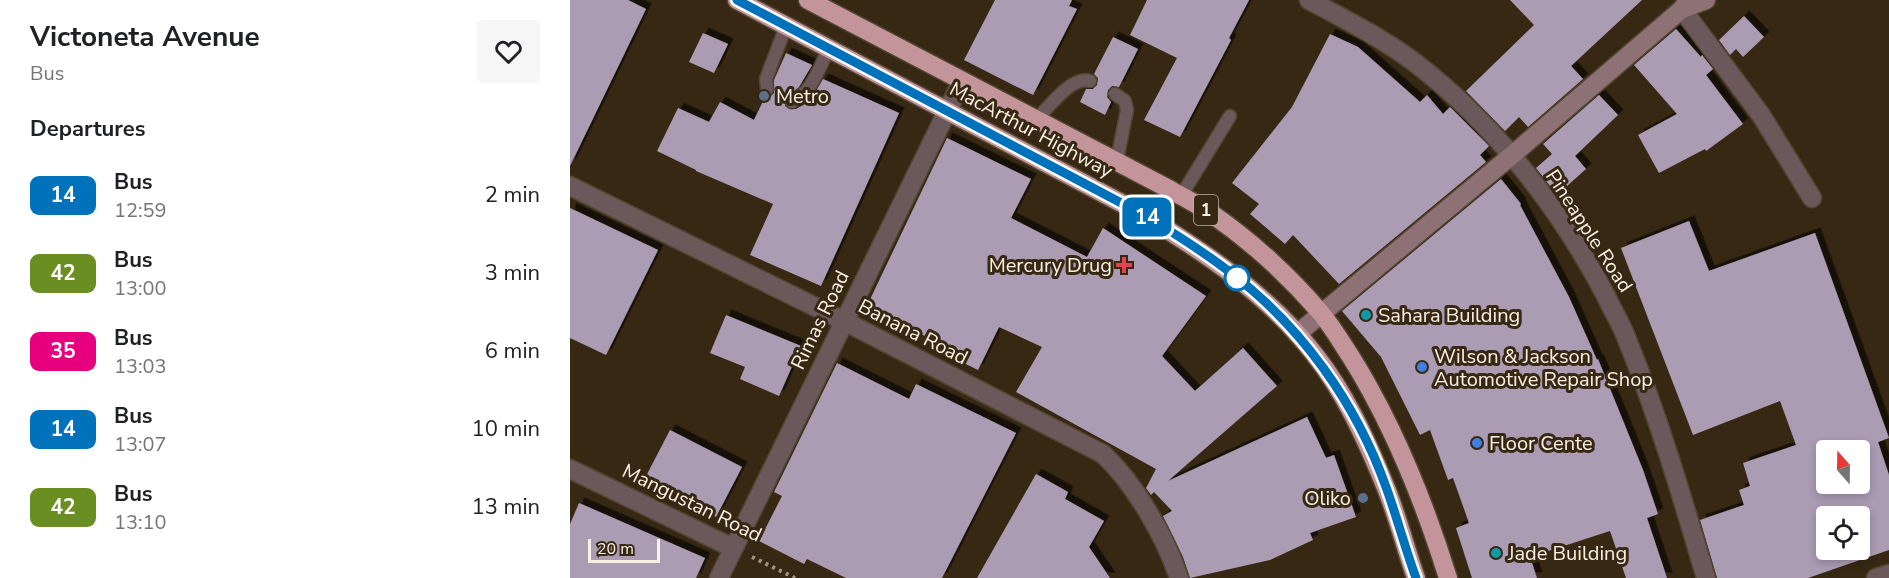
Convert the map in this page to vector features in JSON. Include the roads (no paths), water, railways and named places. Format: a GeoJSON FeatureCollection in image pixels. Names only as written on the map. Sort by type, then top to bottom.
{"type":"FeatureCollection","features":[{"type":"Feature","properties":{"kind":"highway","name":"MacArthur Highway"},"geometry":{"type":"LineString","coordinates":[[737,0],[1144,215],[1232,273],[1275,310],[1298,334],[1316,356],[1341,395],[1366,440],[1386,486],[1416,578]]}},
{"type":"Feature","properties":{"kind":"highway","name":"MacArthur Highway"},"geometry":{"type":"LineString","coordinates":[[808,0],[1117,160],[1211,214],[1256,249],[1322,314],[1366,381],[1391,428],[1412,476],[1448,578]]}},
{"type":"Feature","properties":{"kind":"main road"},"geometry":{"type":"LineString","coordinates":[[1298,334],[1511,156],[1685,5],[1706,0]]}},
{"type":"Feature","properties":{"kind":"street","name":"Pineapple Road"},"geometry":{"type":"LineString","coordinates":[[1309,0],[1364,30],[1413,62],[1454,96],[1511,156],[1541,193],[1593,272],[1626,335],[1653,411],[1706,578]]}},
{"type":"Feature","properties":{"kind":"street"},"geometry":{"type":"LineString","coordinates":[[1685,5],[1761,115],[1812,198]]}},
{"type":"Feature","properties":{"kind":"street","name":"Rimas Road"},"geometry":{"type":"LineString","coordinates":[[719,578],[962,81]]}},
{"type":"Feature","properties":{"kind":"street","name":"Banana Road"},"geometry":{"type":"LineString","coordinates":[[570,186],[844,321],[1102,454],[1117,467],[1133,488],[1174,561],[1179,578]]}},
{"type":"Feature","properties":{"kind":"street","name":"Mangustan Road"},"geometry":{"type":"LineString","coordinates":[[570,469],[733,548]]}},
{"type":"Feature","properties":{"kind":"street"},"geometry":{"type":"LineString","coordinates":[[1876,578],[1889,574]]}},
{"type":"Feature","properties":{"kind":"lane"},"geometry":{"type":"LineString","coordinates":[[767,89],[766,79],[786,26]]}},
{"type":"Feature","properties":{"kind":"lane"},"geometry":{"type":"LineString","coordinates":[[792,102],[802,98],[829,49]]}},
{"type":"Feature","properties":{"kind":"lane"},"geometry":{"type":"LineString","coordinates":[[1036,119],[1073,82],[1084,79],[1090,81]]}},
{"type":"Feature","properties":{"kind":"lane"},"geometry":{"type":"LineString","coordinates":[[1115,94],[1125,101],[1127,110],[1117,160]]}},
{"type":"Feature","properties":{"kind":"lane"},"geometry":{"type":"LineString","coordinates":[[1181,196],[1230,116]]}},
{"type":"Feature","properties":{"kind":"place","name":"Metro"},"geometry":{"type":"Point","coordinates":[764,96]}},
{"type":"Feature","properties":{"kind":"place","name":"Mercury Drug"},"geometry":{"type":"Point","coordinates":[1124,265]}},
{"type":"Feature","properties":{"kind":"place","name":"Sahara Building"},"geometry":{"type":"Point","coordinates":[1366,315]}},
{"type":"Feature","properties":{"kind":"place","name":"Wilson & Jackson Automotive Repair Shop"},"geometry":{"type":"Point","coordinates":[1422,367]}},
{"type":"Feature","properties":{"kind":"place","name":"Floor Cente"},"geometry":{"type":"Point","coordinates":[1477,443]}},
{"type":"Feature","properties":{"kind":"place","name":"Oliko"},"geometry":{"type":"Point","coordinates":[1363,498]}},
{"type":"Feature","properties":{"kind":"place","name":"Jade Building"},"geometry":{"type":"Point","coordinates":[1496,553]}}]}
